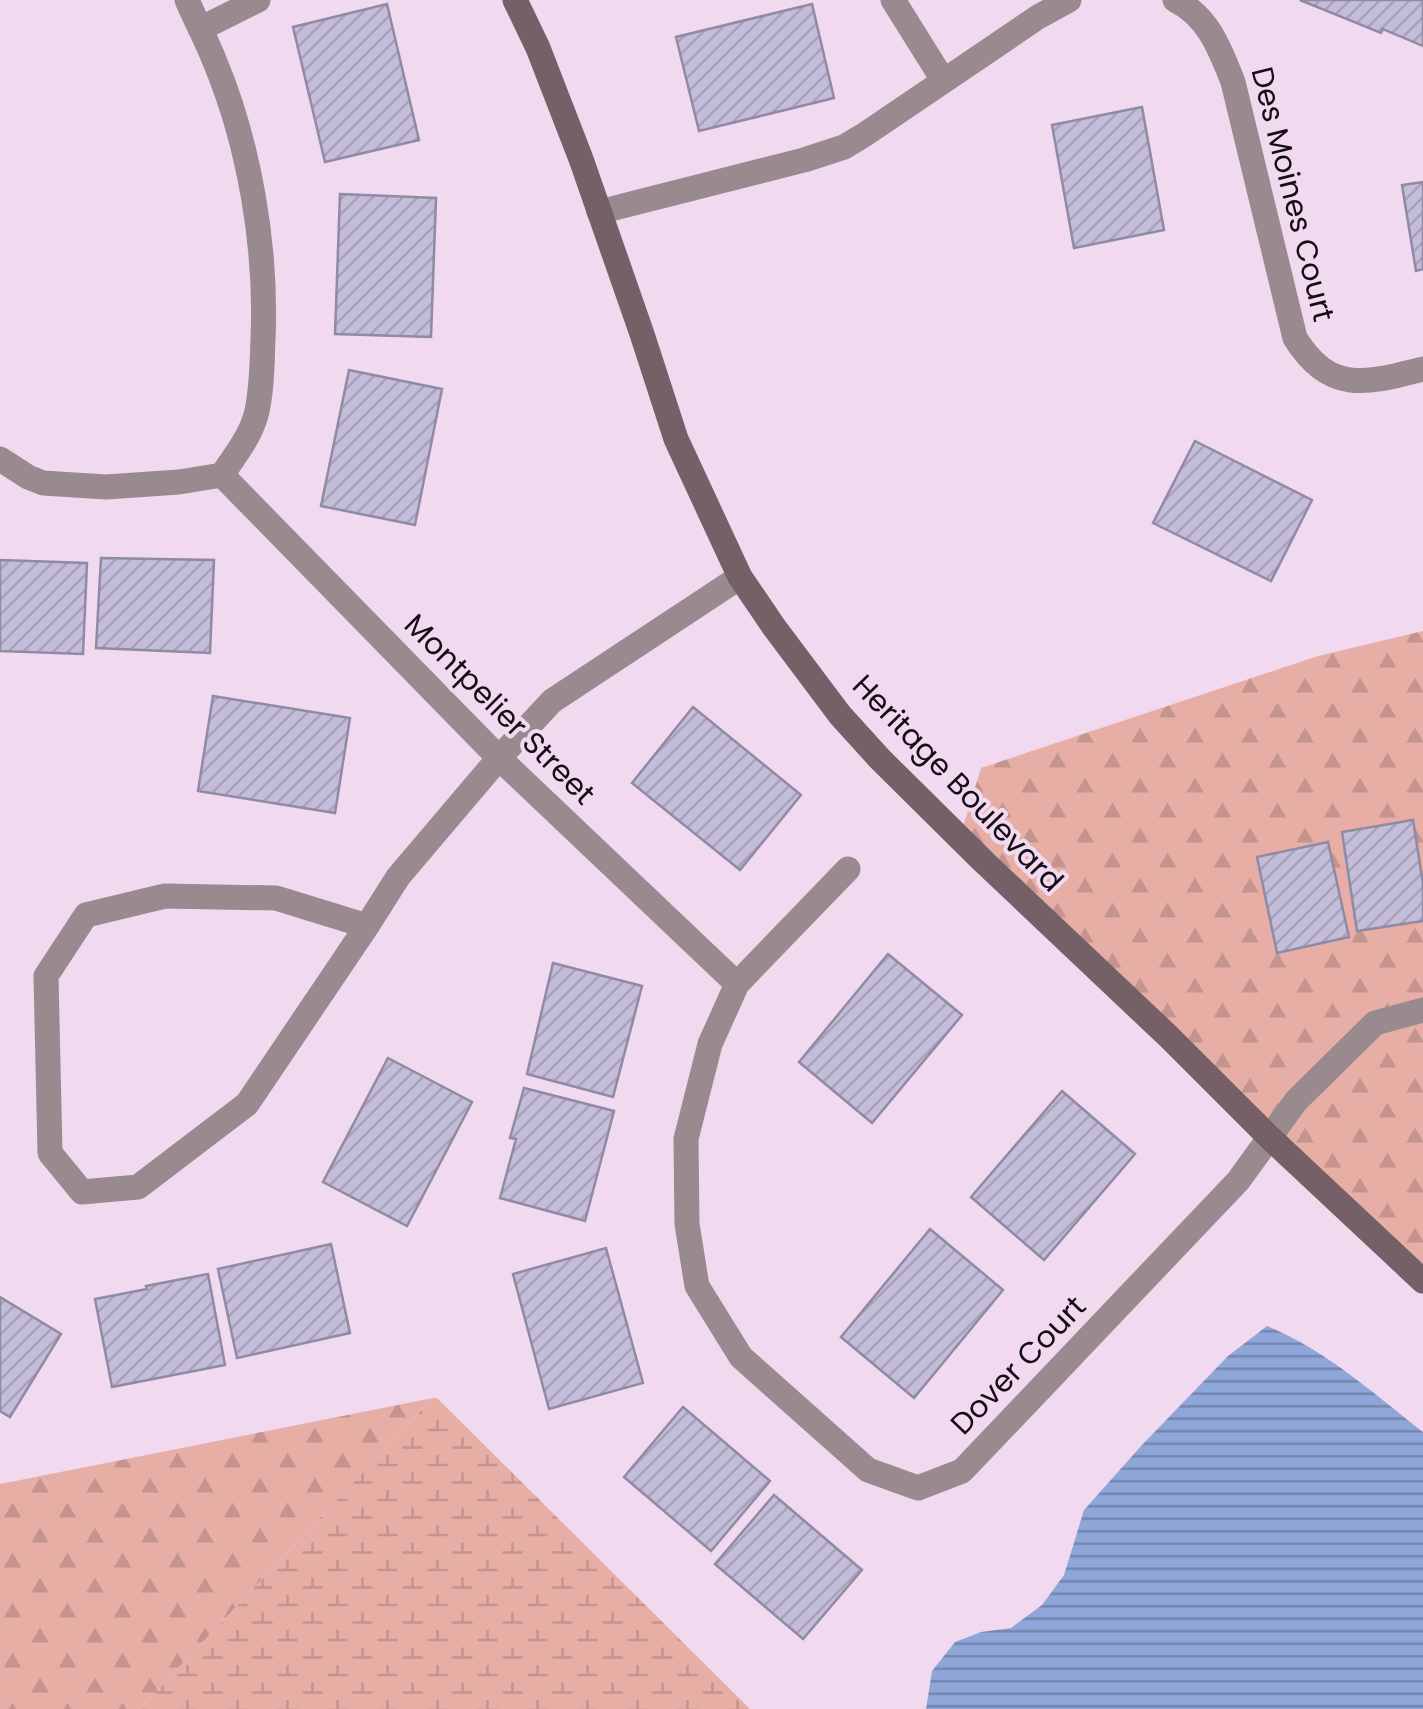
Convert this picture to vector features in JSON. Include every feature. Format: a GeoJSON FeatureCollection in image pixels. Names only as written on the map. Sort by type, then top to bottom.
{"type":"FeatureCollection","features":[{"type":"Feature","properties":{"kind":"street"},"geometry":{"type":"LineString","coordinates":[[0,459],[43,484],[106,487],[222,475],[256,416],[263,357],[263,265],[257,214],[238,131],[217,65],[186,0]]}},
{"type":"Feature","properties":{"kind":"street"},"geometry":{"type":"LineString","coordinates":[[200,29],[258,0]]}},
{"type":"Feature","properties":{"kind":"street","name":"Heritage Boulevard"},"geometry":{"type":"LineString","coordinates":[[515,0],[538,48],[600,212],[676,439],[740,577],[840,715],[878,758],[1423,1281]]}},
{"type":"Feature","properties":{"kind":"street"},"geometry":{"type":"LineString","coordinates":[[892,0],[943,80]]}},
{"type":"Feature","properties":{"kind":"street"},"geometry":{"type":"LineString","coordinates":[[600,212],[804,160],[844,146],[1069,0]]}},
{"type":"Feature","properties":{"kind":"street","name":"Des Moines Court"},"geometry":{"type":"LineString","coordinates":[[1175,0],[1200,16],[1221,50],[1233,82],[1295,338],[1304,352],[1324,371],[1344,380],[1372,382],[1423,369]]}},
{"type":"Feature","properties":{"kind":"street","name":"Montpelier Street"},"geometry":{"type":"LineString","coordinates":[[222,475],[500,758],[737,984]]}},
{"type":"Feature","properties":{"kind":"street"},"geometry":{"type":"LineString","coordinates":[[367,926],[276,898],[165,896],[86,916],[46,976],[50,1153],[82,1192],[138,1187],[247,1104],[367,926],[398,877],[552,701],[740,577]]}},
{"type":"Feature","properties":{"kind":"street","name":"Dover Court"},"geometry":{"type":"LineString","coordinates":[[848,869],[737,984],[710,1044],[686,1139],[687,1224],[697,1286],[742,1357],[868,1470],[918,1488],[962,1471],[1238,1182],[1296,1101],[1375,1023],[1423,1010]]}},
{"type":"Feature","properties":{"kind":"green space"},"geometry":{"type":"Polygon","coordinates":[[[1423,631],[1423,1267],[958,843],[981,768],[1318,656],[1423,631]]]}},
{"type":"Feature","properties":{"kind":"green space"},"geometry":{"type":"Polygon","coordinates":[[[433,1398],[140,1709],[0,1709],[0,1484],[433,1398]]]}},
{"type":"Feature","properties":{"kind":"green space"},"geometry":{"type":"Polygon","coordinates":[[[437,1398],[750,1709],[140,1709],[437,1398]]]}},
{"type":"Feature","properties":{"kind":"water"},"geometry":{"type":"Polygon","coordinates":[[[1267,1326],[1329,1360],[1423,1432],[1423,1709],[926,1709],[932,1671],[955,1642],[981,1632],[1011,1628],[1042,1605],[1064,1575],[1084,1510],[1228,1356],[1267,1326]]]}},
{"type":"Feature","properties":{"kind":"building"},"geometry":{"type":"Polygon","coordinates":[[[1300,0],[1423,0],[1423,46],[1383,29],[1381,33],[1300,0]]]}},
{"type":"Feature","properties":{"kind":"building"},"geometry":{"type":"Polygon","coordinates":[[[387,4],[419,140],[325,162],[293,27],[387,4]]]}},
{"type":"Feature","properties":{"kind":"building"},"geometry":{"type":"Polygon","coordinates":[[[812,4],[834,98],[699,131],[676,37],[812,4]]]}},
{"type":"Feature","properties":{"kind":"building"},"geometry":{"type":"Polygon","coordinates":[[[1142,107],[1164,230],[1074,248],[1052,125],[1142,107]]]}},
{"type":"Feature","properties":{"kind":"building"},"geometry":{"type":"Polygon","coordinates":[[[1423,182],[1423,269],[1416,271],[1402,185],[1423,182]]]}},
{"type":"Feature","properties":{"kind":"building"},"geometry":{"type":"Polygon","coordinates":[[[340,194],[436,198],[431,337],[335,334],[340,194]]]}},
{"type":"Feature","properties":{"kind":"building"},"geometry":{"type":"Polygon","coordinates":[[[349,370],[442,389],[415,525],[321,506],[349,370]]]}},
{"type":"Feature","properties":{"kind":"building"},"geometry":{"type":"Polygon","coordinates":[[[1195,441],[1312,500],[1271,581],[1153,523],[1195,441]]]}},
{"type":"Feature","properties":{"kind":"building"},"geometry":{"type":"Polygon","coordinates":[[[101,558],[214,560],[210,653],[96,648],[101,558]]]}},
{"type":"Feature","properties":{"kind":"building"},"geometry":{"type":"Polygon","coordinates":[[[0,560],[87,563],[83,654],[0,651],[0,560]]]}},
{"type":"Feature","properties":{"kind":"building"},"geometry":{"type":"Polygon","coordinates":[[[213,696],[350,718],[335,813],[198,791],[213,696]]]}},
{"type":"Feature","properties":{"kind":"building"},"geometry":{"type":"Polygon","coordinates":[[[693,707],[801,795],[740,870],[632,783],[693,707]]]}},
{"type":"Feature","properties":{"kind":"building"},"geometry":{"type":"Polygon","coordinates":[[[1413,820],[1423,884],[1423,921],[1357,931],[1342,832],[1413,820]]]}},
{"type":"Feature","properties":{"kind":"building"},"geometry":{"type":"Polygon","coordinates":[[[1328,842],[1349,937],[1277,953],[1257,857],[1328,842]]]}},
{"type":"Feature","properties":{"kind":"building"},"geometry":{"type":"Polygon","coordinates":[[[888,954],[962,1015],[872,1123],[799,1062],[888,954]]]}},
{"type":"Feature","properties":{"kind":"building"},"geometry":{"type":"Polygon","coordinates":[[[553,963],[642,986],[613,1097],[527,1074],[553,963]]]}},
{"type":"Feature","properties":{"kind":"building"},"geometry":{"type":"Polygon","coordinates":[[[388,1058],[472,1102],[407,1226],[323,1182],[388,1058]]]}},
{"type":"Feature","properties":{"kind":"building"},"geometry":{"type":"Polygon","coordinates":[[[524,1088],[614,1111],[585,1221],[500,1198],[516,1139],[510,1138],[524,1088]]]}},
{"type":"Feature","properties":{"kind":"building"},"geometry":{"type":"Polygon","coordinates":[[[1062,1091],[1135,1154],[1044,1260],[971,1197],[1062,1091]]]}},
{"type":"Feature","properties":{"kind":"building"},"geometry":{"type":"Polygon","coordinates":[[[930,1229],[1003,1290],[914,1398],[841,1337],[930,1229]]]}},
{"type":"Feature","properties":{"kind":"building"},"geometry":{"type":"Polygon","coordinates":[[[331,1244],[350,1333],[237,1358],[218,1269],[331,1244]]]}},
{"type":"Feature","properties":{"kind":"building"},"geometry":{"type":"Polygon","coordinates":[[[606,1248],[643,1383],[549,1409],[513,1274],[606,1248]]]}},
{"type":"Feature","properties":{"kind":"building"},"geometry":{"type":"Polygon","coordinates":[[[208,1274],[225,1365],[112,1387],[95,1299],[208,1274]]]}},
{"type":"Feature","properties":{"kind":"building"},"geometry":{"type":"Polygon","coordinates":[[[0,1297],[61,1334],[10,1417],[0,1411],[0,1297]]]}},
{"type":"Feature","properties":{"kind":"building"},"geometry":{"type":"Polygon","coordinates":[[[683,1407],[770,1481],[711,1551],[624,1477],[683,1407]]]}},
{"type":"Feature","properties":{"kind":"building"},"geometry":{"type":"Polygon","coordinates":[[[774,1495],[862,1570],[803,1639],[715,1564],[774,1495]]]}}]}
